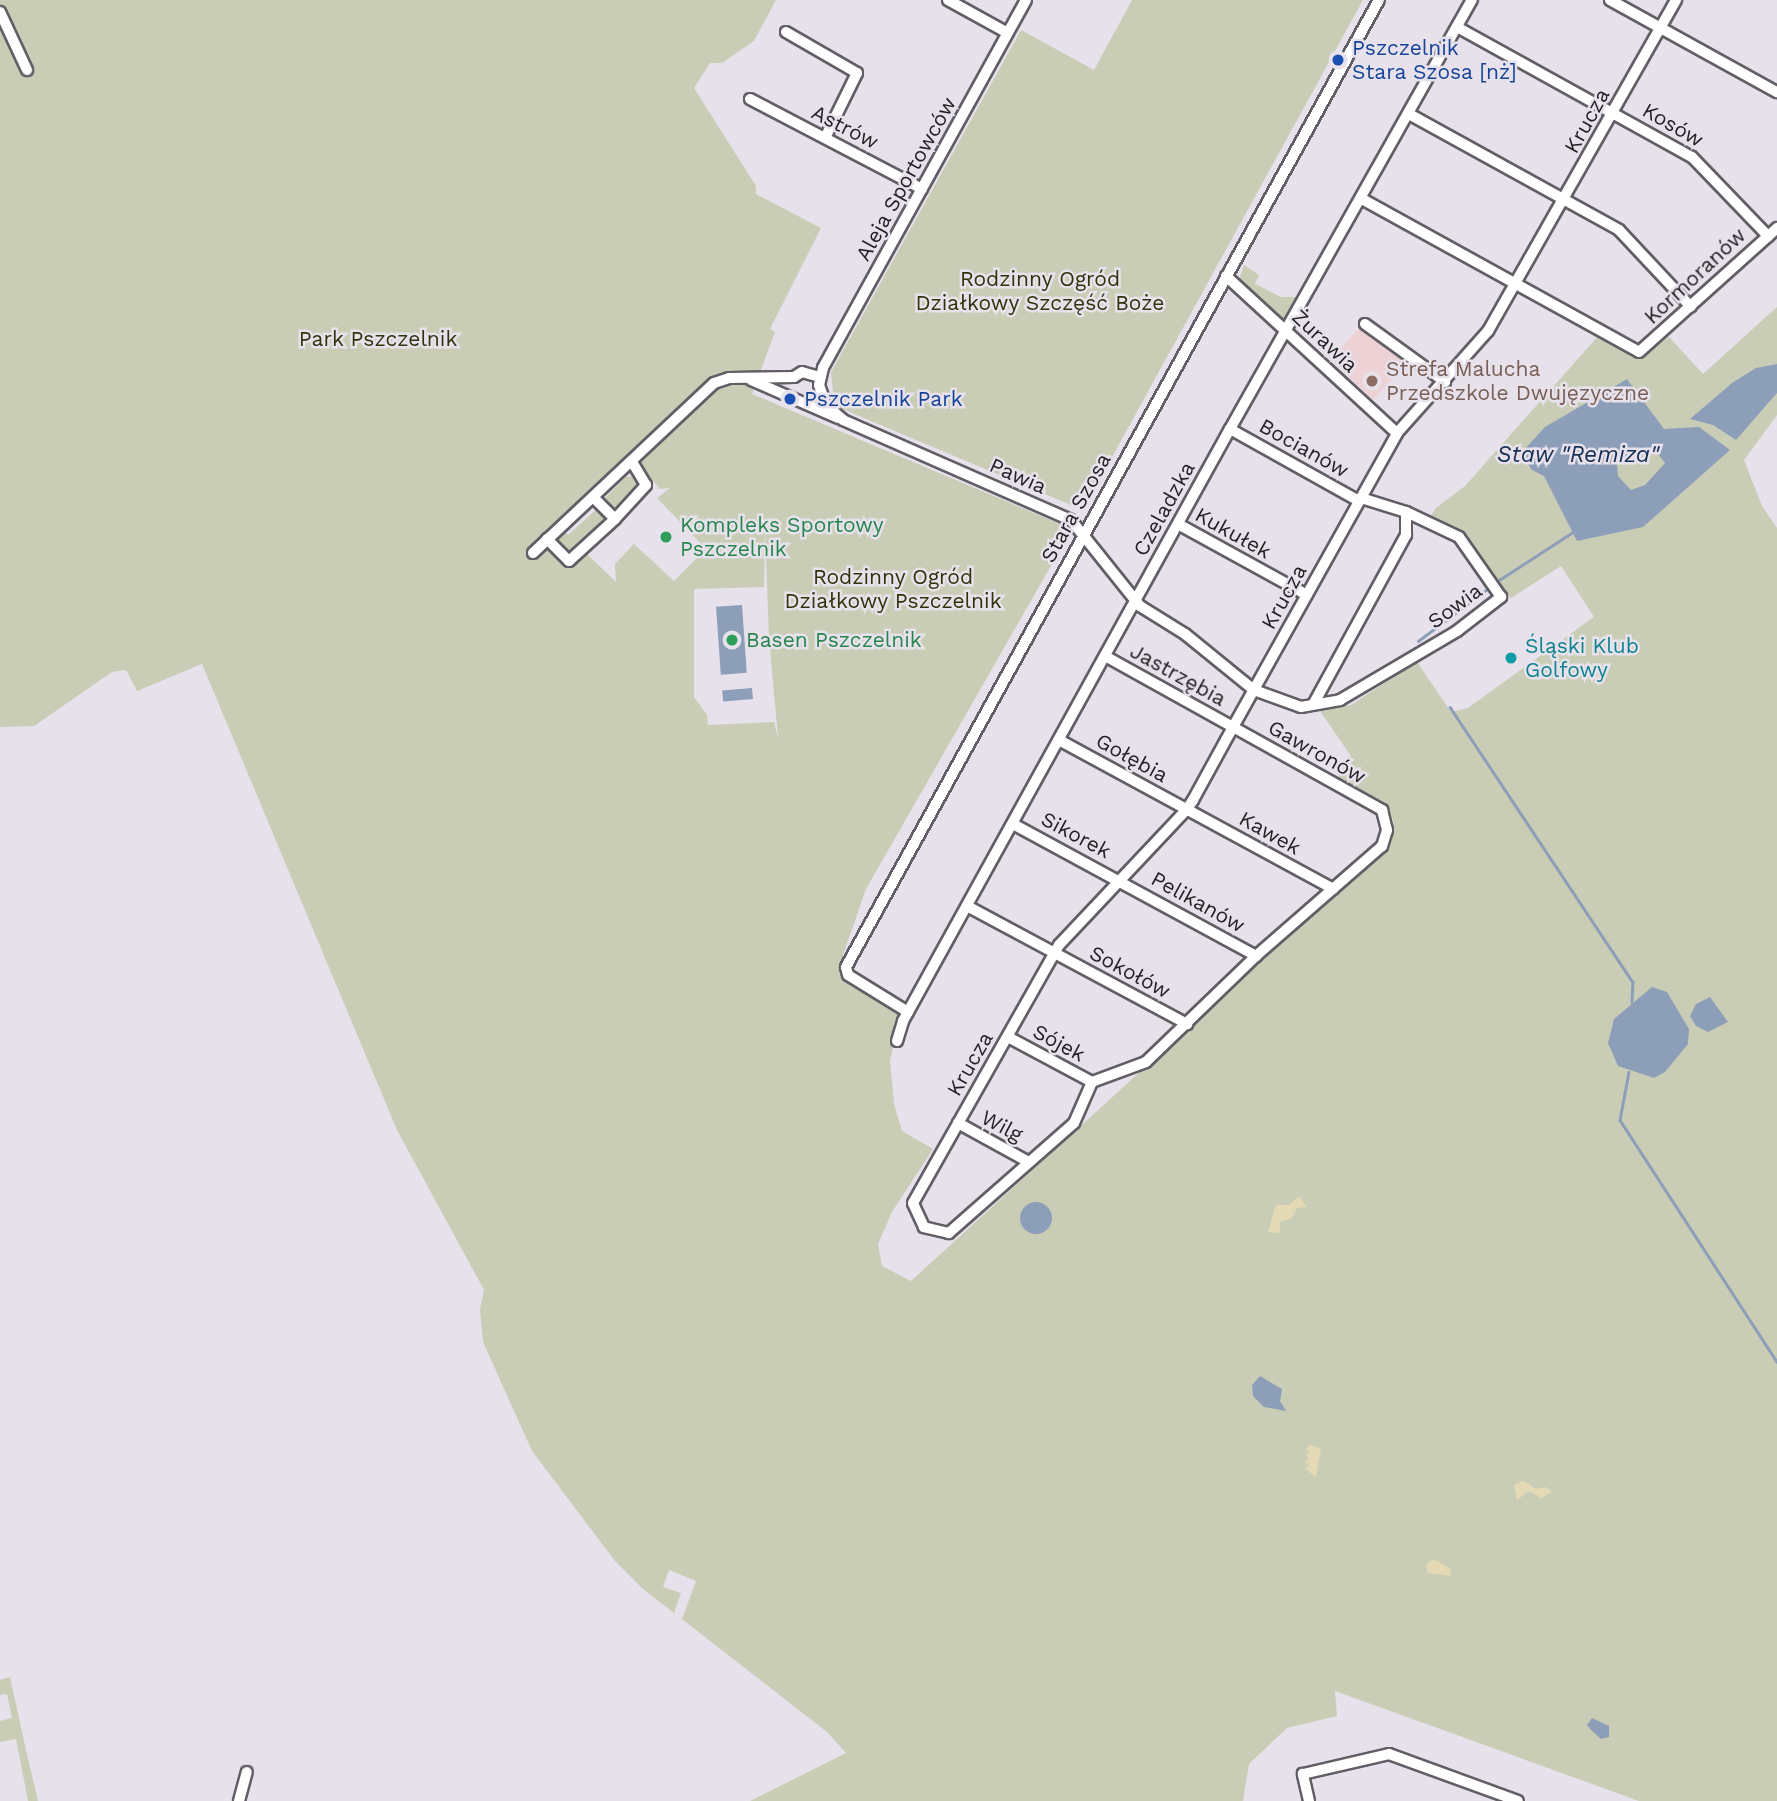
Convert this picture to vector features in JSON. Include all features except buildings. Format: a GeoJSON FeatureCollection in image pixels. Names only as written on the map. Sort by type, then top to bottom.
{"type":"FeatureCollection","features":[{"type":"Feature","properties":{"kind":"street"},"geometry":{"type":"LineString","coordinates":[[948,0],[1008,33]]}},
{"type":"Feature","properties":{"kind":"street","name":"Aleja Sportowców"},"geometry":{"type":"LineString","coordinates":[[820,383],[1026,0]]}},
{"type":"Feature","properties":{"kind":"street","name":"Stara Szosa"},"geometry":{"type":"LineString","coordinates":[[908,1012],[848,975],[846,967],[1379,0]]}},
{"type":"Feature","properties":{"kind":"street","name":"Czeladzka"},"geometry":{"type":"LineString","coordinates":[[897,1041],[908,1012],[1135,600],[1472,0]]}},
{"type":"Feature","properties":{"kind":"street"},"geometry":{"type":"LineString","coordinates":[[1610,0],[1777,92]]}},
{"type":"Feature","properties":{"kind":"street","name":"Krucza"},"geometry":{"type":"LineString","coordinates":[[1029,1162],[949,1233],[924,1227],[914,1203],[1055,953],[1068,933],[1121,881],[1187,809],[1397,433],[1488,331],[1518,285],[1676,0]]}},
{"type":"Feature","properties":{"kind":"street"},"geometry":{"type":"LineString","coordinates":[[0,12],[27,69]]}},
{"type":"Feature","properties":{"kind":"street","name":"Kosów"},"geometry":{"type":"LineString","coordinates":[[1457,27],[1700,162],[1768,236]]}},
{"type":"Feature","properties":{"kind":"street"},"geometry":{"type":"LineString","coordinates":[[786,32],[857,73],[825,136]]}},
{"type":"Feature","properties":{"kind":"street","name":"Astrów"},"geometry":{"type":"LineString","coordinates":[[750,99],[922,189]]}},
{"type":"Feature","properties":{"kind":"street"},"geometry":{"type":"LineString","coordinates":[[1409,114],[1619,230],[1691,307]]}},
{"type":"Feature","properties":{"kind":"street"},"geometry":{"type":"LineString","coordinates":[[1362,198],[1518,285]]}},
{"type":"Feature","properties":{"kind":"street","name":"Kormoranów"},"geometry":{"type":"LineString","coordinates":[[1518,285],[1639,352],[1777,228]]}},
{"type":"Feature","properties":{"kind":"street","name":"Żurawia"},"geometry":{"type":"LineString","coordinates":[[1226,276],[1397,433]]}},
{"type":"Feature","properties":{"kind":"street"},"geometry":{"type":"LineString","coordinates":[[1365,324],[1445,382]]}},
{"type":"Feature","properties":{"kind":"street"},"geometry":{"type":"LineString","coordinates":[[790,399],[788,387],[794,377],[802,372],[820,383],[801,405]]}},
{"type":"Feature","properties":{"kind":"street"},"geometry":{"type":"LineString","coordinates":[[533,553],[581,506],[595,499],[714,383],[729,378],[751,380],[794,377]]}},
{"type":"Feature","properties":{"kind":"street"},"geometry":{"type":"LineString","coordinates":[[751,380],[801,405],[843,420]]}},
{"type":"Feature","properties":{"kind":"street","name":"Pawia"},"geometry":{"type":"LineString","coordinates":[[820,383],[826,405],[843,420],[1071,520],[1084,532],[1135,600],[1254,690]]}},
{"type":"Feature","properties":{"kind":"street","name":"Bocianów"},"geometry":{"type":"LineString","coordinates":[[1230,429],[1360,500]]}},
{"type":"Feature","properties":{"kind":"street"},"geometry":{"type":"LineString","coordinates":[[547,539],[569,561],[615,519],[646,485],[633,463]]}},
{"type":"Feature","properties":{"kind":"street"},"geometry":{"type":"LineString","coordinates":[[595,499],[615,519]]}},
{"type":"Feature","properties":{"kind":"street","name":"Sowia"},"geometry":{"type":"LineString","coordinates":[[1254,690],[1301,707],[1340,700],[1457,631],[1501,597],[1459,537],[1406,512],[1360,500]]}},
{"type":"Feature","properties":{"kind":"street"},"geometry":{"type":"LineString","coordinates":[[1314,703],[1406,535],[1406,512]]}},
{"type":"Feature","properties":{"kind":"street","name":"Kukułek"},"geometry":{"type":"LineString","coordinates":[[1178,524],[1307,595]]}},
{"type":"Feature","properties":{"kind":"street","name":"Jastrzębia"},"geometry":{"type":"LineString","coordinates":[[1105,656],[1233,727]]}},
{"type":"Feature","properties":{"kind":"street","name":"Gawronów"},"geometry":{"type":"LineString","coordinates":[[1233,727],[1382,810],[1387,830],[1382,846],[1334,890]]}},
{"type":"Feature","properties":{"kind":"street","name":"Gołębia"},"geometry":{"type":"LineString","coordinates":[[1059,740],[1187,809]]}},
{"type":"Feature","properties":{"kind":"street","name":"Kawek"},"geometry":{"type":"LineString","coordinates":[[1187,809],[1334,890]]}},
{"type":"Feature","properties":{"kind":"street","name":"Sikorek"},"geometry":{"type":"LineString","coordinates":[[1013,824],[1121,881]]}},
{"type":"Feature","properties":{"kind":"street","name":"Pelikanów"},"geometry":{"type":"LineString","coordinates":[[1121,881],[1256,956]]}},
{"type":"Feature","properties":{"kind":"street"},"geometry":{"type":"LineString","coordinates":[[1029,1162],[1074,1123],[1092,1082],[1146,1062],[1256,956],[1334,890]]}},
{"type":"Feature","properties":{"kind":"street","name":"Sokołów"},"geometry":{"type":"LineString","coordinates":[[967,906],[1187,1024]]}},
{"type":"Feature","properties":{"kind":"street","name":"Sójek"},"geometry":{"type":"LineString","coordinates":[[1008,1037],[1092,1082]]}},
{"type":"Feature","properties":{"kind":"street","name":"Wilg"},"geometry":{"type":"LineString","coordinates":[[958,1123],[1029,1162]]}},
{"type":"Feature","properties":{"kind":"street"},"geometry":{"type":"LineString","coordinates":[[1309,1801],[1303,1774],[1389,1754],[1516,1801]]}},
{"type":"Feature","properties":{"kind":"street"},"geometry":{"type":"LineString","coordinates":[[244,1797],[247,1772]]}},
{"type":"Feature","properties":{"kind":"shaded area","name":"Strefa Malucha Przedszkole Dwujęzyczne"},"geometry":{"type":"Polygon","coordinates":[[[1359,328],[1408,362],[1373,400],[1331,359],[1359,328]]]}},
{"type":"Feature","properties":{"kind":"green space"},"geometry":{"type":"Polygon","coordinates":[[[0,0],[776,0],[754,41],[722,63],[710,63],[694,88],[756,186],[756,194],[821,228],[770,329],[775,332],[752,394],[1072,529],[866,889],[844,952],[841,976],[901,1011],[890,1061],[894,1104],[902,1131],[933,1149],[892,1212],[878,1244],[882,1266],[911,1281],[1385,848],[1394,822],[1384,802],[1338,777],[1351,756],[1320,711],[1351,705],[1417,662],[1451,712],[1468,708],[1594,617],[1561,566],[1511,598],[1463,536],[1430,517],[1436,508],[1465,486],[1600,334],[1639,356],[1669,337],[1703,374],[1777,307],[1777,415],[1744,460],[1762,506],[1777,528],[1777,1801],[1639,1801],[1335,1691],[1337,1716],[1287,1728],[1249,1764],[1243,1801],[750,1801],[846,1753],[827,1732],[682,1619],[696,1581],[669,1570],[663,1587],[681,1593],[674,1613],[642,1588],[615,1561],[532,1451],[483,1342],[480,1309],[484,1290],[397,1130],[202,664],[137,691],[126,670],[112,672],[34,726],[0,727],[0,0]],[[633,456],[557,524],[568,535],[598,508],[608,519],[582,549],[616,582],[615,564],[634,544],[674,581],[706,549],[657,498],[670,488],[660,489],[633,456]],[[765,530],[764,587],[694,589],[694,697],[707,715],[708,725],[774,722],[778,738],[769,638],[765,530]]]}},
{"type":"Feature","properties":{"kind":"green space","name":"Rodzinny Ogród Działkowy Szczęść Boże"},"geometry":{"type":"Polygon","coordinates":[[[1132,0],[1363,0],[1083,510],[840,408],[833,393],[831,372],[1021,30],[1094,70],[1132,0]]]}},
{"type":"Feature","properties":{"kind":"green space"},"geometry":{"type":"Polygon","coordinates":[[[1244,265],[1259,275],[1255,284],[1281,297],[1302,297],[1287,321],[1282,322],[1242,285],[1239,279],[1244,265]]]}},
{"type":"Feature","properties":{"kind":"green space"},"geometry":{"type":"Polygon","coordinates":[[[635,476],[640,488],[615,513],[604,499],[626,477],[635,476]]]}},
{"type":"Feature","properties":{"kind":"green space"},"geometry":{"type":"Polygon","coordinates":[[[10,1677],[38,1801],[28,1801],[16,1739],[0,1742],[0,1721],[12,1718],[7,1694],[0,1695],[0,1680],[10,1677]]]}},
{"type":"Feature","properties":{"kind":"sand"},"geometry":{"type":"Polygon","coordinates":[[[1299,1196],[1307,1207],[1297,1208],[1292,1218],[1280,1222],[1280,1233],[1268,1232],[1276,1205],[1289,1205],[1299,1196]]]}},
{"type":"Feature","properties":{"kind":"sand"},"geometry":{"type":"Polygon","coordinates":[[[1310,1445],[1321,1449],[1316,1477],[1304,1468],[1310,1466],[1304,1462],[1309,1459],[1305,1454],[1310,1453],[1306,1449],[1310,1445]]]}},
{"type":"Feature","properties":{"kind":"sand"},"geometry":{"type":"Polygon","coordinates":[[[1523,1481],[1536,1489],[1546,1487],[1552,1492],[1541,1498],[1529,1491],[1517,1500],[1514,1485],[1523,1481]]]}},
{"type":"Feature","properties":{"kind":"sand"},"geometry":{"type":"Polygon","coordinates":[[[1433,1559],[1450,1568],[1451,1576],[1428,1573],[1426,1565],[1433,1559]]]}},
{"type":"Feature","properties":{"kind":"water","name":"Staw \"Remiza\""},"geometry":{"type":"Polygon","coordinates":[[[1777,364],[1777,393],[1736,440],[1713,425],[1690,419],[1732,383],[1756,368],[1777,364]]]}},
{"type":"Feature","properties":{"kind":"water","name":"Staw \"Remiza\""},"geometry":{"type":"Polygon","coordinates":[[[1627,379],[1664,429],[1699,427],[1730,450],[1643,527],[1577,541],[1544,476],[1532,470],[1521,453],[1545,427],[1627,379]],[[1635,452],[1617,464],[1618,476],[1631,490],[1645,485],[1665,463],[1657,453],[1635,452]]]}},
{"type":"Feature","properties":{"kind":"water","name":"Basen Pszczelnik"},"geometry":{"type":"Polygon","coordinates":[[[742,605],[747,673],[721,675],[716,607],[742,605]]]}},
{"type":"Feature","properties":{"kind":"water"},"geometry":{"type":"Polygon","coordinates":[[[752,688],[753,699],[723,702],[722,691],[752,688]]]}},
{"type":"Feature","properties":{"kind":"water"},"geometry":{"type":"Polygon","coordinates":[[[1652,987],[1667,992],[1689,1029],[1688,1044],[1665,1072],[1654,1078],[1618,1066],[1608,1043],[1614,1019],[1652,987]]]}},
{"type":"Feature","properties":{"kind":"water"},"geometry":{"type":"Polygon","coordinates":[[[1710,997],[1728,1022],[1708,1032],[1696,1026],[1690,1016],[1696,1004],[1710,997]]]}},
{"type":"Feature","properties":{"kind":"water"},"geometry":{"type":"Polygon","coordinates":[[[1036,1202],[1048,1206],[1052,1218],[1048,1230],[1036,1234],[1024,1230],[1020,1218],[1024,1206],[1036,1202]]]}},
{"type":"Feature","properties":{"kind":"water"},"geometry":{"type":"Polygon","coordinates":[[[1260,1376],[1282,1389],[1280,1401],[1286,1411],[1264,1407],[1253,1396],[1252,1385],[1260,1376]]]}},
{"type":"Feature","properties":{"kind":"water"},"geometry":{"type":"Polygon","coordinates":[[[1592,1718],[1609,1726],[1609,1737],[1601,1739],[1591,1730],[1587,1725],[1592,1718]]]}},
{"type":"Feature","properties":{"kind":"waterway"},"geometry":{"type":"LineString","coordinates":[[1499,580],[1573,532]]}},
{"type":"Feature","properties":{"kind":"waterway"},"geometry":{"type":"LineString","coordinates":[[1418,641],[1486,590]]}},
{"type":"Feature","properties":{"kind":"waterway"},"geometry":{"type":"LineString","coordinates":[[1450,707],[1633,982],[1632,1002]]}},
{"type":"Feature","properties":{"kind":"waterway"},"geometry":{"type":"LineString","coordinates":[[1629,1072],[1620,1120],[1777,1362]]}},
{"type":"Feature","properties":{"kind":"place","name":"Pszczelnik Stara Szosa [nż]"},"geometry":{"type":"Point","coordinates":[1338,60]}},
{"type":"Feature","properties":{"kind":"place","name":"Strefa Malucha Przedszkole Dwujęzyczne"},"geometry":{"type":"Point","coordinates":[1372,381]}},
{"type":"Feature","properties":{"kind":"place","name":"Pszczelnik Park"},"geometry":{"type":"Point","coordinates":[790,399]}},
{"type":"Feature","properties":{"kind":"place","name":"Kompleks Sportowy Pszczelnik"},"geometry":{"type":"Point","coordinates":[666,537]}},
{"type":"Feature","properties":{"kind":"place","name":"Basen Pszczelnik"},"geometry":{"type":"Point","coordinates":[732,640]}},
{"type":"Feature","properties":{"kind":"place","name":"Śląski Klub Golfowy"},"geometry":{"type":"Point","coordinates":[1511,658]}},
{"type":"Feature","properties":{"kind":"park label","name":"Park Pszczelnik"},"geometry":{"type":"Point","coordinates":[378,339]}},
{"type":"Feature","properties":{"kind":"park label","name":"Rodzinny Ogród Działkowy Pszczelnik"},"geometry":{"type":"Point","coordinates":[893,589]}}]}
